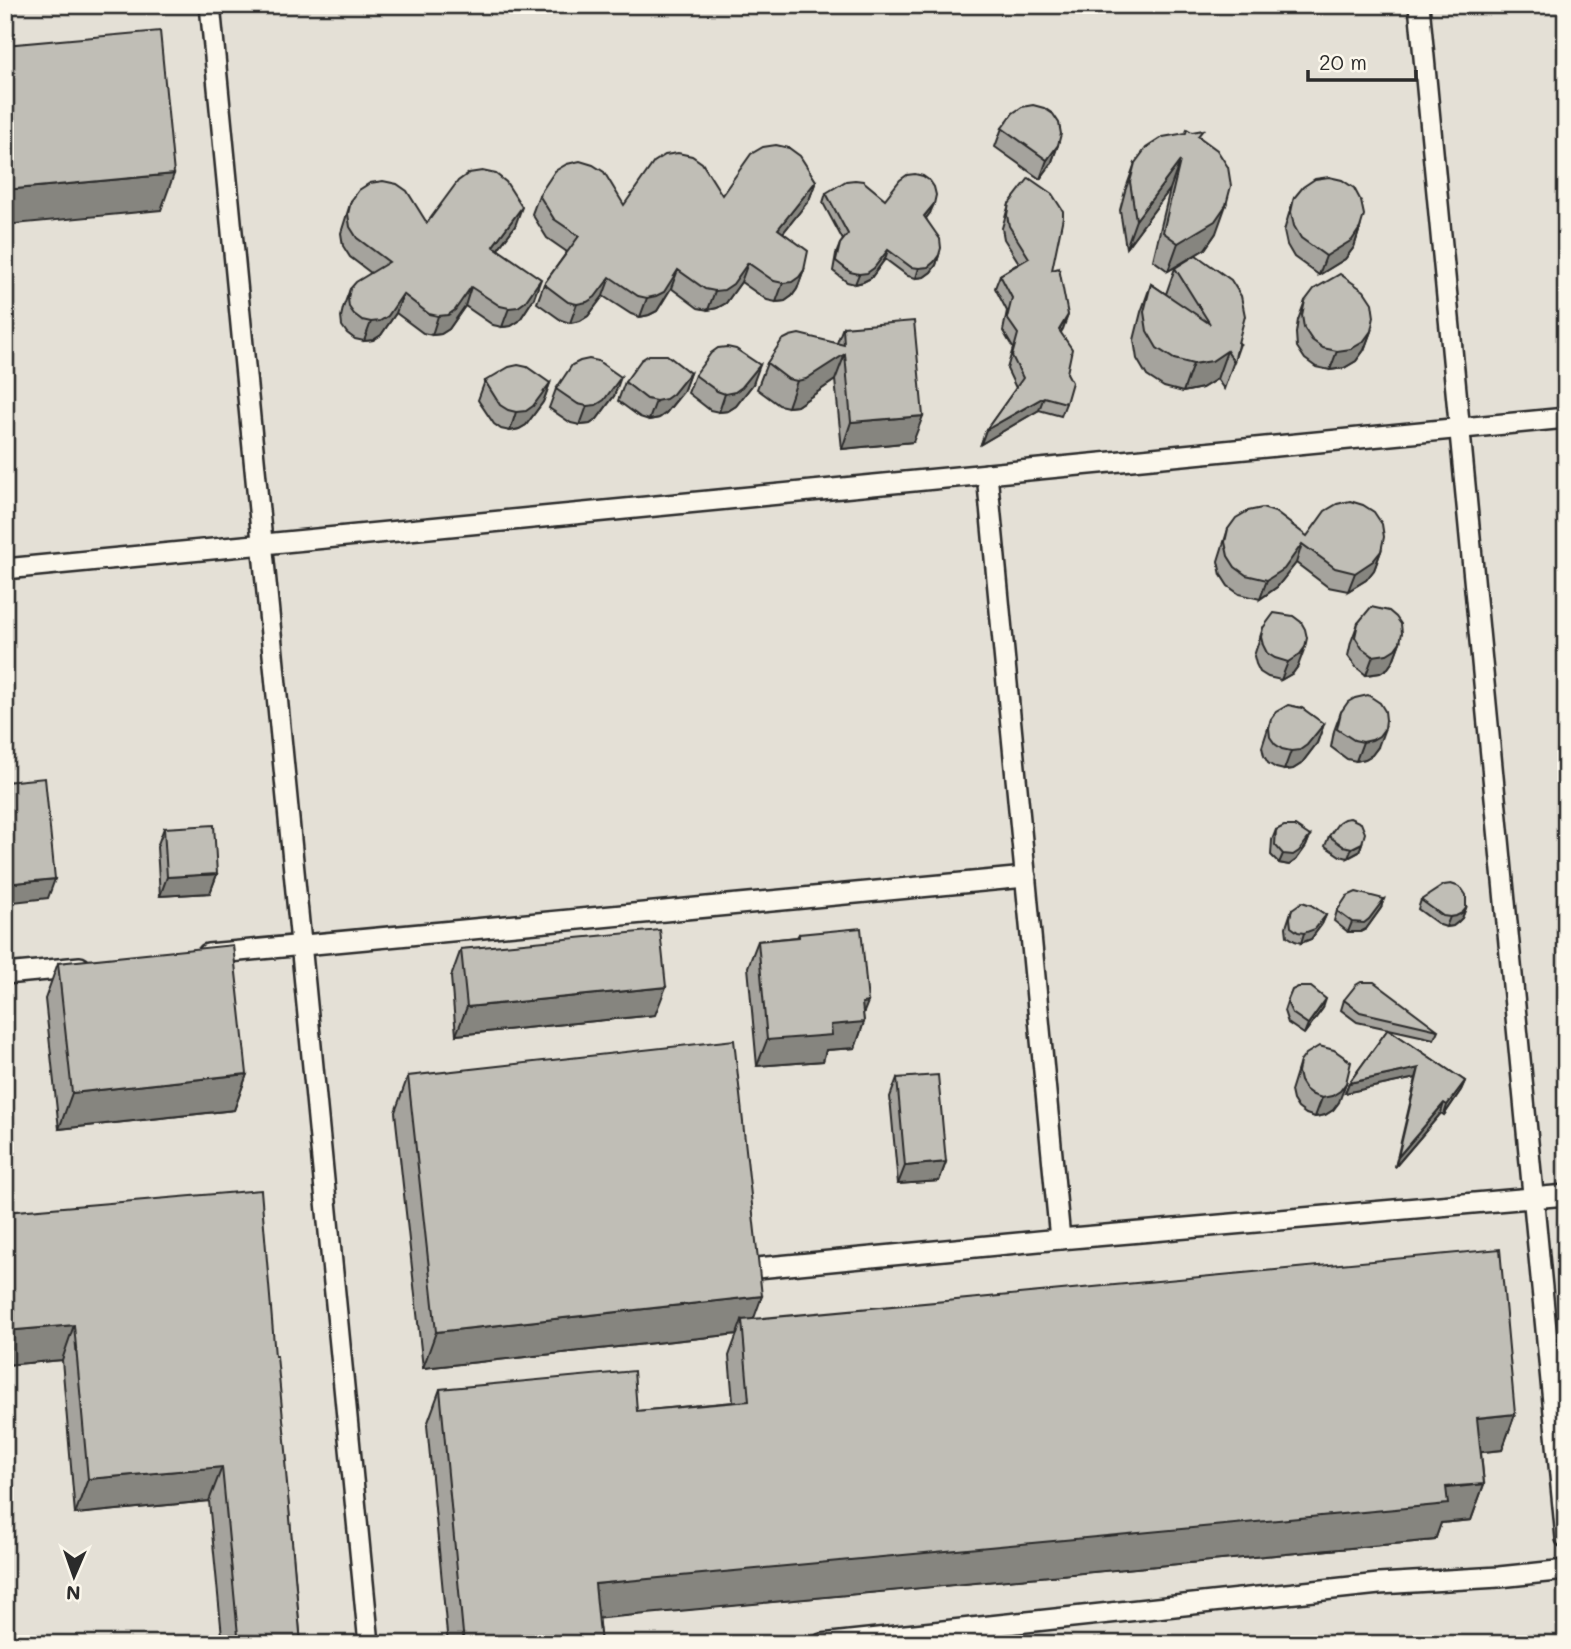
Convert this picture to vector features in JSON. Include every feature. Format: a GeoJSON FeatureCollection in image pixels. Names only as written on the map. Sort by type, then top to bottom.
{"type":"FeatureCollection","features":[{"type":"Feature","properties":{"kind":"lane"},"geometry":{"type":"LineString","coordinates":[[210,5],[369,1644]]}},
{"type":"Feature","properties":{"kind":"lane"},"geometry":{"type":"LineString","coordinates":[[1419,5],[1566,1538]]}},
{"type":"Feature","properties":{"kind":"lane"},"geometry":{"type":"LineString","coordinates":[[5,569],[1566,418]]}},
{"type":"Feature","properties":{"kind":"lane"},"geometry":{"type":"LineString","coordinates":[[987,474],[1060,1239]]}},
{"type":"Feature","properties":{"kind":"lane"},"geometry":{"type":"LineString","coordinates":[[194,956],[1026,877]]}},
{"type":"Feature","properties":{"kind":"lane"},"geometry":{"type":"LineString","coordinates":[[5,974],[99,965]]}},
{"type":"Feature","properties":{"kind":"lane"},"geometry":{"type":"LineString","coordinates":[[757,1268],[1566,1195]]}},
{"type":"Feature","properties":{"kind":"lane"},"geometry":{"type":"LineString","coordinates":[[822,1644],[1378,1584],[1566,1570]]}},
{"type":"Feature","properties":{"kind":"shaded area"},"geometry":{"type":"Polygon","coordinates":[[[5,5],[1566,5],[1566,1644],[5,1644],[5,5]]]}},
{"type":"Feature","properties":{"kind":"building"},"geometry":{"type":"Polygon","coordinates":[[[160,31],[174,174],[5,190],[5,45],[160,31]]]}},
{"type":"Feature","properties":{"kind":"building"},"geometry":{"type":"Polygon","coordinates":[[[1033,105],[1053,114],[1059,123],[1061,134],[1058,145],[1047,160],[1002,128],[1013,113],[1022,107],[1033,105]]]}},
{"type":"Feature","properties":{"kind":"building"},"geometry":{"type":"Polygon","coordinates":[[[1187,129],[1192,132],[1203,130],[1198,136],[1217,150],[1228,167],[1231,186],[1226,205],[1215,221],[1178,243],[1163,232],[1180,161],[1136,220],[1130,182],[1135,163],[1146,148],[1163,137],[1186,133],[1187,129]]]}},
{"type":"Feature","properties":{"kind":"building"},"geometry":{"type":"Polygon","coordinates":[[[776,145],[789,148],[800,156],[816,181],[778,229],[808,251],[804,270],[792,282],[774,281],[748,263],[733,284],[724,290],[715,291],[705,289],[678,270],[664,292],[656,296],[638,296],[610,277],[595,297],[577,304],[568,302],[544,284],[579,236],[554,219],[539,195],[555,171],[580,161],[593,165],[604,172],[624,205],[654,162],[665,155],[678,153],[692,156],[702,163],[722,195],[751,154],[763,147],[776,145]]]}},
{"type":"Feature","properties":{"kind":"building"},"geometry":{"type":"Polygon","coordinates":[[[482,171],[496,174],[506,182],[522,207],[493,246],[541,279],[525,302],[518,307],[500,306],[471,287],[455,310],[448,315],[429,314],[403,294],[388,316],[380,321],[362,320],[354,314],[349,307],[350,289],[356,282],[389,262],[357,238],[350,227],[348,214],[351,201],[359,190],[370,183],[383,181],[397,184],[407,191],[427,223],[458,181],[469,173],[482,171]]]}},
{"type":"Feature","properties":{"kind":"building"},"geometry":{"type":"Polygon","coordinates":[[[915,174],[923,176],[934,187],[934,204],[924,216],[940,239],[939,255],[928,267],[919,268],[911,267],[888,250],[867,273],[850,272],[836,261],[840,244],[848,234],[826,193],[846,181],[855,180],[863,181],[885,199],[900,180],[915,174]]]}},
{"type":"Feature","properties":{"kind":"building"},"geometry":{"type":"Polygon","coordinates":[[[1329,177],[1342,180],[1354,188],[1364,215],[1352,240],[1326,256],[1301,238],[1294,226],[1291,212],[1294,198],[1303,187],[1315,179],[1329,177]]]}},
{"type":"Feature","properties":{"kind":"building"},"geometry":{"type":"Polygon","coordinates":[[[1029,178],[1052,194],[1063,211],[1052,270],[1059,268],[1068,315],[1059,330],[1072,349],[1067,373],[1072,382],[1066,403],[1044,397],[986,430],[1023,378],[1012,356],[1018,334],[1007,318],[1012,298],[1000,275],[1029,258],[1009,226],[1007,215],[1009,204],[1029,178]]]}},
{"type":"Feature","properties":{"kind":"building"},"geometry":{"type":"Polygon","coordinates":[[[1196,255],[1231,280],[1241,296],[1245,316],[1234,362],[1227,351],[1212,361],[1193,364],[1174,359],[1157,348],[1147,331],[1144,312],[1151,284],[1210,324],[1175,268],[1196,255]]]}},
{"type":"Feature","properties":{"kind":"building"},"geometry":{"type":"Polygon","coordinates":[[[1340,274],[1364,291],[1372,303],[1374,317],[1371,331],[1363,342],[1351,349],[1337,351],[1323,348],[1312,340],[1304,328],[1302,315],[1305,301],[1314,289],[1340,274]]]}},
{"type":"Feature","properties":{"kind":"building"},"geometry":{"type":"Polygon","coordinates":[[[914,321],[923,416],[851,422],[845,354],[806,379],[797,381],[788,379],[767,363],[782,340],[790,336],[799,334],[844,345],[843,327],[914,321]]]}},
{"type":"Feature","properties":{"kind":"building"},"geometry":{"type":"Polygon","coordinates":[[[718,348],[736,349],[760,365],[742,387],[725,394],[695,375],[711,353],[718,348]]]}},
{"type":"Feature","properties":{"kind":"building"},"geometry":{"type":"Polygon","coordinates":[[[649,355],[667,355],[690,373],[666,399],[647,399],[625,382],[641,360],[649,355]]]}},
{"type":"Feature","properties":{"kind":"building"},"geometry":{"type":"Polygon","coordinates":[[[589,359],[598,361],[621,377],[604,400],[587,406],[578,404],[556,389],[572,365],[589,359]]]}},
{"type":"Feature","properties":{"kind":"building"},"geometry":{"type":"Polygon","coordinates":[[[509,367],[527,367],[550,383],[533,406],[526,411],[516,412],[500,405],[485,381],[509,367]]]}},
{"type":"Feature","properties":{"kind":"building"},"geometry":{"type":"Polygon","coordinates":[[[1350,501],[1374,512],[1382,524],[1384,537],[1381,551],[1373,561],[1355,573],[1335,568],[1302,544],[1284,569],[1267,580],[1246,575],[1235,567],[1228,556],[1225,542],[1228,529],[1236,518],[1248,511],[1262,508],[1275,512],[1307,536],[1325,511],[1350,501]]]}},
{"type":"Feature","properties":{"kind":"building"},"geometry":{"type":"Polygon","coordinates":[[[1371,607],[1389,611],[1401,624],[1400,642],[1387,654],[1373,656],[1362,648],[1355,637],[1358,623],[1371,607]]]}},
{"type":"Feature","properties":{"kind":"building"},"geometry":{"type":"Polygon","coordinates":[[[1274,613],[1293,616],[1305,629],[1305,647],[1288,662],[1267,653],[1263,645],[1263,628],[1274,613]]]}},
{"type":"Feature","properties":{"kind":"building"},"geometry":{"type":"Polygon","coordinates":[[[1368,695],[1380,703],[1386,720],[1385,728],[1379,736],[1363,742],[1354,740],[1337,729],[1341,712],[1348,702],[1368,695]]]}},
{"type":"Feature","properties":{"kind":"building"},"geometry":{"type":"Polygon","coordinates":[[[1288,705],[1302,708],[1324,724],[1300,750],[1282,749],[1270,737],[1271,719],[1276,712],[1288,705]]]}},
{"type":"Feature","properties":{"kind":"building"},"geometry":{"type":"Polygon","coordinates":[[[45,778],[55,879],[5,884],[5,782],[45,778]]]}},
{"type":"Feature","properties":{"kind":"building"},"geometry":{"type":"Polygon","coordinates":[[[1350,818],[1361,823],[1365,833],[1362,843],[1352,848],[1343,846],[1329,836],[1339,822],[1350,818]]]}},
{"type":"Feature","properties":{"kind":"building"},"geometry":{"type":"Polygon","coordinates":[[[214,825],[217,874],[167,877],[164,828],[214,825]]]}},
{"type":"Feature","properties":{"kind":"building"},"geometry":{"type":"Polygon","coordinates":[[[1284,826],[1295,826],[1310,836],[1293,855],[1283,854],[1275,845],[1276,830],[1284,826]]]}},
{"type":"Feature","properties":{"kind":"building"},"geometry":{"type":"Polygon","coordinates":[[[1451,884],[1462,889],[1466,895],[1466,908],[1462,913],[1443,916],[1421,900],[1444,885],[1451,884]]]}},
{"type":"Feature","properties":{"kind":"building"},"geometry":{"type":"Polygon","coordinates":[[[1356,892],[1384,899],[1364,923],[1352,922],[1337,911],[1347,896],[1356,892]]]}},
{"type":"Feature","properties":{"kind":"building"},"geometry":{"type":"Polygon","coordinates":[[[1302,902],[1326,915],[1315,929],[1304,933],[1291,927],[1290,918],[1292,909],[1302,902]]]}},
{"type":"Feature","properties":{"kind":"building"},"geometry":{"type":"Polygon","coordinates":[[[861,928],[868,1002],[862,1003],[864,1022],[831,1025],[832,1035],[767,1040],[758,941],[861,928]]]}},
{"type":"Feature","properties":{"kind":"building"},"geometry":{"type":"Polygon","coordinates":[[[660,930],[666,987],[467,1007],[461,949],[660,930]]]}},
{"type":"Feature","properties":{"kind":"building"},"geometry":{"type":"Polygon","coordinates":[[[233,945],[247,1074],[72,1093],[58,963],[233,945]]]}},
{"type":"Feature","properties":{"kind":"building"},"geometry":{"type":"Polygon","coordinates":[[[1361,982],[1374,982],[1438,1030],[1360,1012],[1344,1000],[1361,982]]]}},
{"type":"Feature","properties":{"kind":"building"},"geometry":{"type":"Polygon","coordinates":[[[1311,987],[1326,999],[1308,1024],[1292,1013],[1287,1002],[1292,990],[1311,987]]]}},
{"type":"Feature","properties":{"kind":"building"},"geometry":{"type":"Polygon","coordinates":[[[1388,1029],[1465,1081],[1447,1105],[1444,1103],[1398,1157],[1419,1068],[1349,1083],[1388,1029]]]}},
{"type":"Feature","properties":{"kind":"building"},"geometry":{"type":"Polygon","coordinates":[[[734,1040],[762,1296],[436,1332],[408,1076],[734,1040]]]}},
{"type":"Feature","properties":{"kind":"building"},"geometry":{"type":"Polygon","coordinates":[[[1319,1046],[1334,1050],[1351,1062],[1346,1083],[1340,1091],[1322,1098],[1305,1089],[1298,1072],[1300,1062],[1306,1054],[1319,1046]]]}},
{"type":"Feature","properties":{"kind":"building"},"geometry":{"type":"Polygon","coordinates":[[[938,1075],[946,1162],[905,1166],[897,1078],[938,1075]]]}},
{"type":"Feature","properties":{"kind":"building"},"geometry":{"type":"Polygon","coordinates":[[[261,1190],[287,1461],[301,1644],[218,1644],[218,1637],[238,1635],[222,1467],[88,1479],[74,1325],[5,1331],[5,1212],[261,1190]]]}},
{"type":"Feature","properties":{"kind":"building"},"geometry":{"type":"Polygon","coordinates":[[[1500,1249],[1515,1414],[1477,1418],[1484,1484],[1446,1487],[1448,1504],[595,1584],[601,1644],[464,1644],[440,1389],[634,1371],[637,1411],[749,1401],[742,1320],[1500,1249]]]}}]}
